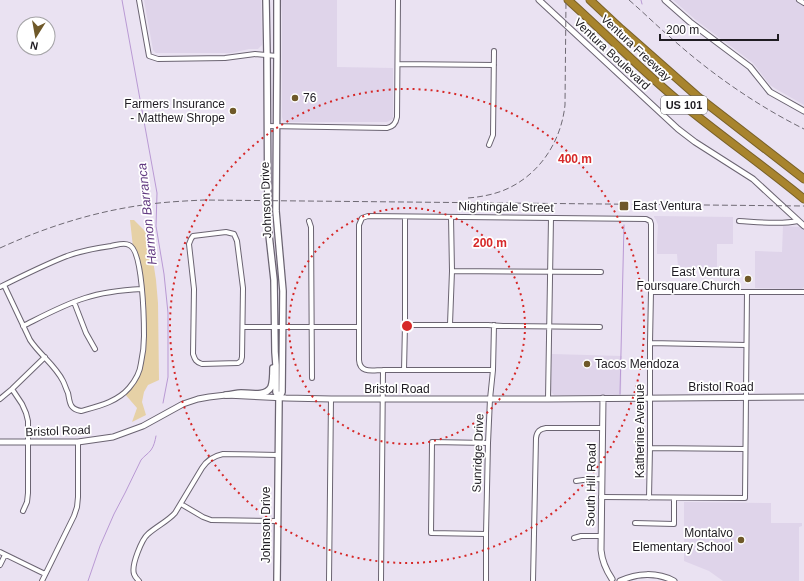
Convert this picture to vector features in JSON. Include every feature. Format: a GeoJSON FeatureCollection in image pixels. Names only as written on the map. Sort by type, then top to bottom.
{"type":"FeatureCollection","features":[{"type":"Feature","properties":{"kind":"highway","name":"Ventura Freeway"},"geometry":{"type":"LineString","coordinates":[[568,0],[681,103],[801,196]]}},
{"type":"Feature","properties":{"kind":"highway","name":"Ventura Freeway"},"geometry":{"type":"LineString","coordinates":[[590,0],[697,96],[804,179]]}},
{"type":"Feature","properties":{"kind":"main road","name":"Johnson Drive"},"geometry":{"type":"LineString","coordinates":[[266,0],[268,55],[268,226],[275,292],[276,392],[278,398],[277,581]]}},
{"type":"Feature","properties":{"kind":"main road","name":"Johnson Drive"},"geometry":{"type":"LineString","coordinates":[[276,0],[276,211],[283,283],[282,392],[278,398]]}},
{"type":"Feature","properties":{"kind":"main road"},"geometry":{"type":"LineString","coordinates":[[226,395],[240,393],[262,393],[269,389],[272,384],[275,352]]}},
{"type":"Feature","properties":{"kind":"street"},"geometry":{"type":"LineString","coordinates":[[139,0],[149,56],[158,59],[234,58],[250,54],[277,56]]}},
{"type":"Feature","properties":{"kind":"street"},"geometry":{"type":"LineString","coordinates":[[267,126],[387,128],[395,124],[397,117],[398,0]]}},
{"type":"Feature","properties":{"kind":"street","name":"Ventura Boulevard"},"geometry":{"type":"LineString","coordinates":[[539,0],[678,129],[695,142],[753,179],[804,226]]}},
{"type":"Feature","properties":{"kind":"street"},"geometry":{"type":"LineString","coordinates":[[665,0],[690,22],[750,67],[770,92],[804,111]]}},
{"type":"Feature","properties":{"kind":"street"},"geometry":{"type":"LineString","coordinates":[[799,0],[804,3]]}},
{"type":"Feature","properties":{"kind":"street"},"geometry":{"type":"LineString","coordinates":[[489,146],[493,135],[494,51]]}},
{"type":"Feature","properties":{"kind":"street"},"geometry":{"type":"LineString","coordinates":[[398,64],[494,65]]}},
{"type":"Feature","properties":{"kind":"street","name":"Nightingale Street"},"geometry":{"type":"LineString","coordinates":[[359,327],[359,225],[362,218],[368,216],[650,220]]}},
{"type":"Feature","properties":{"kind":"street"},"geometry":{"type":"LineString","coordinates":[[404,370],[405,217]]}},
{"type":"Feature","properties":{"kind":"street"},"geometry":{"type":"LineString","coordinates":[[450,324],[452,271],[451,217]]}},
{"type":"Feature","properties":{"kind":"street"},"geometry":{"type":"LineString","coordinates":[[548,399],[551,218]]}},
{"type":"Feature","properties":{"kind":"street","name":"Katherine Avenue"},"geometry":{"type":"LineString","coordinates":[[649,498],[651,292],[650,220]]}},
{"type":"Feature","properties":{"kind":"street"},"geometry":{"type":"LineString","coordinates":[[309,221],[311,227],[312,378]]}},
{"type":"Feature","properties":{"kind":"street"},"geometry":{"type":"LineString","coordinates":[[738,221],[764,223],[798,221]]}},
{"type":"Feature","properties":{"kind":"street"},"geometry":{"type":"LineString","coordinates":[[226,232],[234,234],[237,241],[242,288],[243,327],[241,361],[238,363],[202,364],[195,360],[193,354],[194,289],[189,244],[194,236],[226,232]]}},
{"type":"Feature","properties":{"kind":"street"},"geometry":{"type":"LineString","coordinates":[[123,244],[133,247],[137,257],[142,289],[144,342],[139,371],[130,388],[119,397],[107,403],[81,410],[73,408],[70,404],[67,390],[62,378],[33,344],[2,286],[53,261],[75,253],[123,244]]}},
{"type":"Feature","properties":{"kind":"street"},"geometry":{"type":"LineString","coordinates":[[452,271],[601,272]]}},
{"type":"Feature","properties":{"kind":"street"},"geometry":{"type":"LineString","coordinates":[[23,326],[74,302],[86,298],[104,293],[142,289]]}},
{"type":"Feature","properties":{"kind":"street"},"geometry":{"type":"LineString","coordinates":[[651,292],[804,292]]}},
{"type":"Feature","properties":{"kind":"street"},"geometry":{"type":"LineString","coordinates":[[601,498],[745,498],[747,292]]}},
{"type":"Feature","properties":{"kind":"street"},"geometry":{"type":"LineString","coordinates":[[74,302],[86,333],[95,350]]}},
{"type":"Feature","properties":{"kind":"street"},"geometry":{"type":"LineString","coordinates":[[405,324],[600,327]]}},
{"type":"Feature","properties":{"kind":"street","name":"Sunridge Drive"},"geometry":{"type":"LineString","coordinates":[[486,581],[488,443],[493,370],[494,325]]}},
{"type":"Feature","properties":{"kind":"street"},"geometry":{"type":"LineString","coordinates":[[243,327],[359,327],[359,363],[363,369],[368,371],[493,370]]}},
{"type":"Feature","properties":{"kind":"street"},"geometry":{"type":"LineString","coordinates":[[650,343],[746,345]]}},
{"type":"Feature","properties":{"kind":"street"},"geometry":{"type":"LineString","coordinates":[[0,399],[45,357]]}},
{"type":"Feature","properties":{"kind":"street"},"geometry":{"type":"LineString","coordinates":[[381,581],[383,370]]}},
{"type":"Feature","properties":{"kind":"street"},"geometry":{"type":"LineString","coordinates":[[12,389],[26,413],[28,426],[28,493],[24,511]]}},
{"type":"Feature","properties":{"kind":"street","name":"Bristol Road"},"geometry":{"type":"LineString","coordinates":[[0,442],[78,442],[113,437],[143,426],[184,404],[198,399],[226,395],[331,399],[804,397]]}},
{"type":"Feature","properties":{"kind":"street","name":"South Hill Road"},"geometry":{"type":"LineString","coordinates":[[603,398],[601,556],[611,580]]}},
{"type":"Feature","properties":{"kind":"street"},"geometry":{"type":"LineString","coordinates":[[329,581],[331,399]]}},
{"type":"Feature","properties":{"kind":"street"},"geometry":{"type":"LineString","coordinates":[[533,581],[536,438],[538,431],[546,428],[602,428]]}},
{"type":"Feature","properties":{"kind":"street"},"geometry":{"type":"LineString","coordinates":[[42,581],[77,507],[78,442]]}},
{"type":"Feature","properties":{"kind":"street"},"geometry":{"type":"LineString","coordinates":[[486,534],[431,533],[432,442],[488,443]]}},
{"type":"Feature","properties":{"kind":"street"},"geometry":{"type":"LineString","coordinates":[[650,448],[745,450]]}},
{"type":"Feature","properties":{"kind":"street"},"geometry":{"type":"LineString","coordinates":[[138,579],[134,574],[134,566],[142,541],[148,534],[173,515],[204,465],[214,457],[223,454],[278,455]]}},
{"type":"Feature","properties":{"kind":"street"},"geometry":{"type":"LineString","coordinates":[[576,482],[602,479]]}},
{"type":"Feature","properties":{"kind":"street"},"geometry":{"type":"LineString","coordinates":[[635,523],[674,524],[674,498]]}},
{"type":"Feature","properties":{"kind":"street"},"geometry":{"type":"LineString","coordinates":[[181,504],[211,520],[277,521]]}},
{"type":"Feature","properties":{"kind":"street"},"geometry":{"type":"LineString","coordinates":[[574,538],[581,536],[601,536]]}},
{"type":"Feature","properties":{"kind":"street"},"geometry":{"type":"LineString","coordinates":[[0,552],[45,574]]}},
{"type":"Feature","properties":{"kind":"street"},"geometry":{"type":"LineString","coordinates":[[0,565],[5,555]]}},
{"type":"Feature","properties":{"kind":"street"},"geometry":{"type":"LineString","coordinates":[[611,580],[622,580],[640,575],[654,575],[674,581]]}},
{"type":"Feature","properties":{"kind":"shaded area"},"geometry":{"type":"Polygon","coordinates":[[[144,0],[261,0],[262,45],[258,49],[249,49],[232,53],[156,53],[153,50],[144,0]]]}},
{"type":"Feature","properties":{"kind":"shaded area"},"geometry":{"type":"Polygon","coordinates":[[[281,0],[337,0],[337,67],[393,68],[393,119],[387,122],[283,121],[281,0]]]}},
{"type":"Feature","properties":{"kind":"shaded area"},"geometry":{"type":"Polygon","coordinates":[[[673,0],[804,0],[804,105],[770,85],[753,63],[697,21],[673,0]]]}},
{"type":"Feature","properties":{"kind":"shaded area"},"geometry":{"type":"Polygon","coordinates":[[[654,216],[733,217],[733,244],[717,244],[717,267],[678,267],[677,254],[657,254],[658,225],[654,216]]]}},
{"type":"Feature","properties":{"kind":"shaded area"},"geometry":{"type":"Polygon","coordinates":[[[130,220],[134,220],[148,234],[152,254],[158,303],[159,380],[148,385],[144,392],[142,402],[146,415],[132,422],[137,408],[124,393],[139,371],[144,342],[142,289],[133,247],[130,220]]]}},
{"type":"Feature","properties":{"kind":"shaded area"},"geometry":{"type":"Polygon","coordinates":[[[783,226],[803,228],[804,287],[802,289],[755,288],[755,251],[782,252],[783,226]]]}},
{"type":"Feature","properties":{"kind":"shaded area"},"geometry":{"type":"Polygon","coordinates":[[[552,354],[622,356],[621,395],[554,395],[551,390],[552,354]]]}},
{"type":"Feature","properties":{"kind":"shaded area","name":"Montalvo Elementary School"},"geometry":{"type":"Polygon","coordinates":[[[684,502],[771,503],[771,523],[802,523],[802,526],[799,527],[799,581],[723,581],[709,571],[684,561],[684,502]]]}},
{"type":"Feature","properties":{"kind":"waterway","name":"Harmon Barranca"},"geometry":{"type":"LineString","coordinates":[[122,0],[157,193],[156,226],[164,274],[168,313],[168,377],[163,403]]}},
{"type":"Feature","properties":{"kind":"waterway"},"geometry":{"type":"LineString","coordinates":[[641,0],[642,4]]}},
{"type":"Feature","properties":{"kind":"waterway"},"geometry":{"type":"LineString","coordinates":[[620,394],[624,225]]}},
{"type":"Feature","properties":{"kind":"waterway","name":"Harmon Barranca"},"geometry":{"type":"LineString","coordinates":[[88,581],[100,546],[114,514],[141,460],[152,448],[156,436]]}},
{"type":"Feature","properties":{"kind":"railway"},"geometry":{"type":"LineString","coordinates":[[468,198],[494,194],[515,185],[537,168],[553,145],[563,119],[565,105],[566,0]]}},
{"type":"Feature","properties":{"kind":"railway"},"geometry":{"type":"LineString","coordinates":[[629,0],[685,50],[717,76],[768,110],[804,129]]}},
{"type":"Feature","properties":{"kind":"railway"},"geometry":{"type":"LineString","coordinates":[[0,248],[35,233],[88,216],[124,208],[196,200],[804,206]]}},
{"type":"Feature","properties":{"kind":"place","name":"76"},"geometry":{"type":"Point","coordinates":[295,98]}},
{"type":"Feature","properties":{"kind":"place","name":"Farmers Insurance - Matthew Shrope"},"geometry":{"type":"Point","coordinates":[233,111]}},
{"type":"Feature","properties":{"kind":"place","name":"East Ventura"},"geometry":{"type":"Point","coordinates":[624,206]}},
{"type":"Feature","properties":{"kind":"place","name":"East Ventura Foursquare Church"},"geometry":{"type":"Point","coordinates":[748,279]}},
{"type":"Feature","properties":{"kind":"place","name":"Tacos Mendoza"},"geometry":{"type":"Point","coordinates":[587,364]}},
{"type":"Feature","properties":{"kind":"place","name":"Montalvo Elementary School"},"geometry":{"type":"Point","coordinates":[741,540]}}]}
